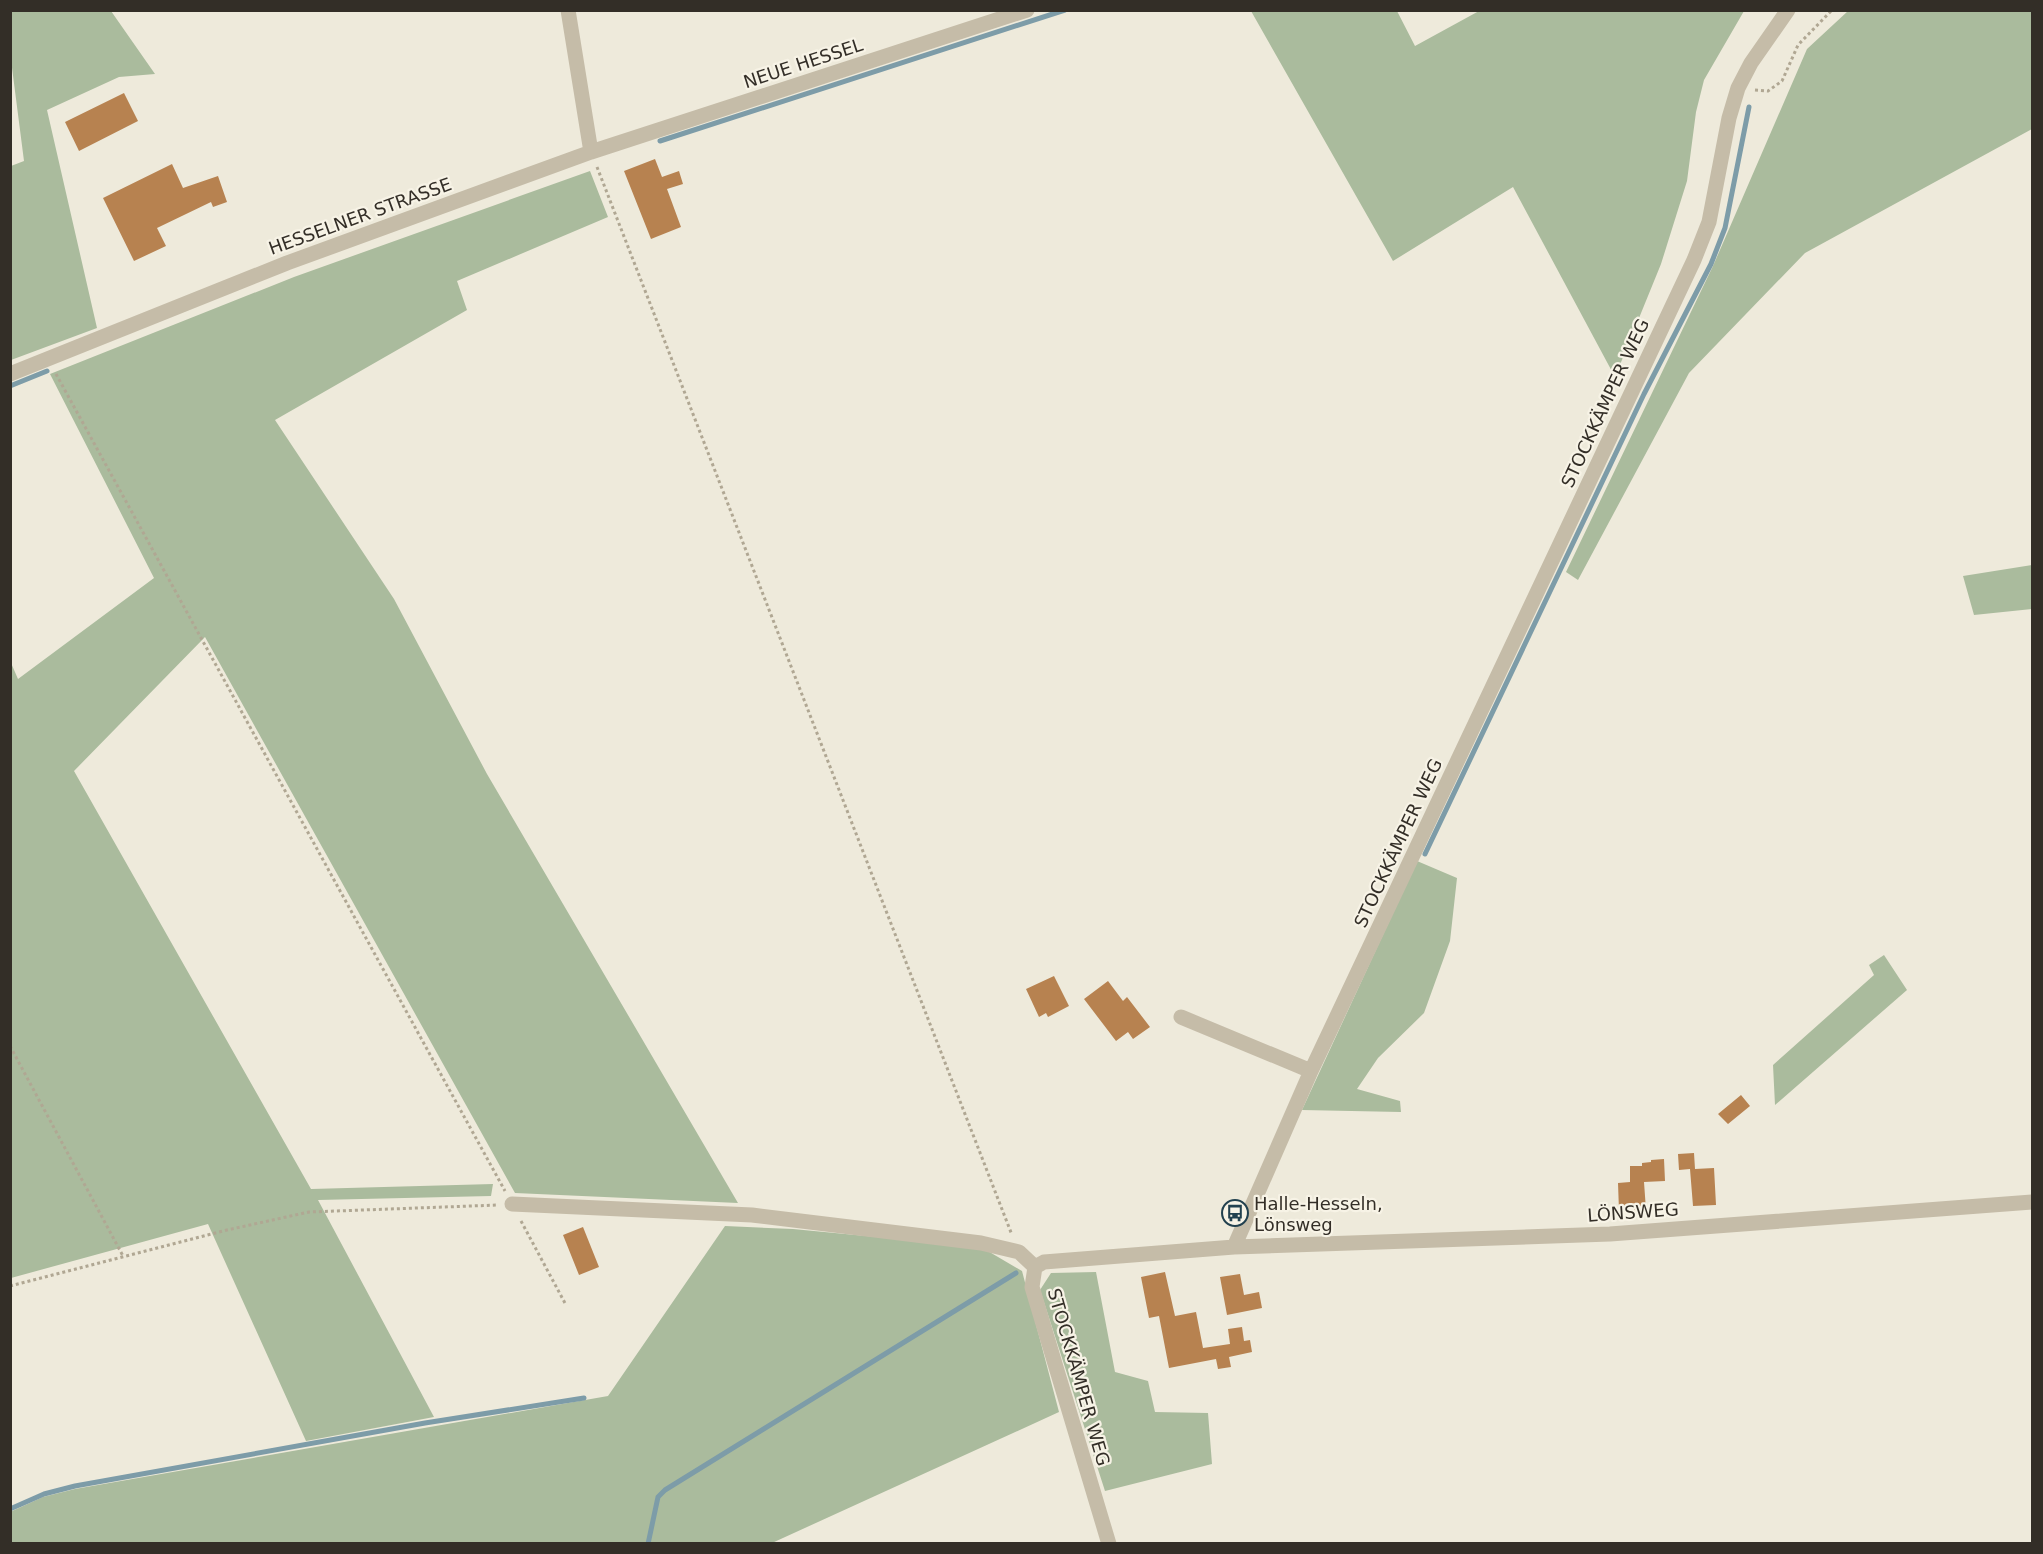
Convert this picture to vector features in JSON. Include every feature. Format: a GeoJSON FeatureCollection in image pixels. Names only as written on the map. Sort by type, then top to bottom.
{"type":"FeatureCollection","features":[{"type":"Feature","properties":{"kind":"street"},"geometry":{"type":"LineString","coordinates":[[568,10],[591,152]]}},
{"type":"Feature","properties":{"kind":"street","name":"NEUE HESSEL"},"geometry":{"type":"LineString","coordinates":[[591,152],[1026,10]]}},
{"type":"Feature","properties":{"kind":"street","name":"STOCKKÄMPER WEG"},"geometry":{"type":"LineString","coordinates":[[1109,1544],[1032,1287],[1035,1267],[1053,1261],[1234,1246],[1311,1071],[1694,260],[1709,222],[1729,118],[1738,88],[1751,63],[1788,10]]}},
{"type":"Feature","properties":{"kind":"street","name":"HESSELNER STRASSE"},"geometry":{"type":"LineString","coordinates":[[10,374],[288,263],[591,152]]}},
{"type":"Feature","properties":{"kind":"street"},"geometry":{"type":"LineString","coordinates":[[1181,1017],[1311,1071]]}},
{"type":"Feature","properties":{"kind":"street","name":"LÖNSWEG"},"geometry":{"type":"LineString","coordinates":[[1234,1246],[1610,1234],[2032,1202]]}},
{"type":"Feature","properties":{"kind":"street"},"geometry":{"type":"LineString","coordinates":[[512,1204],[752,1215],[981,1243],[1019,1252],[1035,1267]]}},
{"type":"Feature","properties":{"kind":"path"},"geometry":{"type":"LineString","coordinates":[[1738,88],[1768,91],[1782,81],[1798,45],[1832,10]]}},
{"type":"Feature","properties":{"kind":"path"},"geometry":{"type":"LineString","coordinates":[[591,152],[1019,1252]]}},
{"type":"Feature","properties":{"kind":"path"},"geometry":{"type":"LineString","coordinates":[[48,359],[566,1305]]}},
{"type":"Feature","properties":{"kind":"path"},"geometry":{"type":"LineString","coordinates":[[10,1046],[123,1257]]}},
{"type":"Feature","properties":{"kind":"path"},"geometry":{"type":"LineString","coordinates":[[10,1286],[309,1212],[512,1204]]}},
{"type":"Feature","properties":{"kind":"green space"},"geometry":{"type":"Polygon","coordinates":[[[11,10],[111,11],[155,74],[119,77],[47,110],[97,328],[11,360],[11,166],[24,161],[11,60],[11,10]]]}},
{"type":"Feature","properties":{"kind":"green space"},"geometry":{"type":"Polygon","coordinates":[[[1251,11],[1397,11],[1415,46],[1479,11],[1744,11],[1704,80],[1696,112],[1687,181],[1661,264],[1615,377],[1513,187],[1393,261],[1251,11]]]}},
{"type":"Feature","properties":{"kind":"green space"},"geometry":{"type":"Polygon","coordinates":[[[1848,11],[2032,11],[2032,129],[1805,253],[1689,373],[1578,580],[1566,572],[1713,266],[1807,49],[1848,11]]]}},
{"type":"Feature","properties":{"kind":"green space"},"geometry":{"type":"Polygon","coordinates":[[[590,171],[608,217],[457,281],[467,310],[275,420],[394,599],[487,774],[738,1203],[515,1193],[205,637],[74,771],[311,1189],[493,1184],[491,1196],[318,1200],[434,1417],[306,1441],[208,1224],[11,1278],[11,663],[18,679],[154,578],[50,374],[294,277],[590,171]]]}},
{"type":"Feature","properties":{"kind":"green space"},"geometry":{"type":"Polygon","coordinates":[[[2032,565],[2032,609],[1974,615],[1963,576],[2032,565]]]}},
{"type":"Feature","properties":{"kind":"green space"},"geometry":{"type":"Polygon","coordinates":[[[1417,861],[1457,878],[1450,941],[1424,1013],[1378,1058],[1357,1089],[1400,1101],[1401,1112],[1302,1110],[1417,861]]]}},
{"type":"Feature","properties":{"kind":"green space"},"geometry":{"type":"Polygon","coordinates":[[[1884,955],[1907,990],[1775,1105],[1773,1065],[1874,975],[1869,965],[1884,955]]]}},
{"type":"Feature","properties":{"kind":"green space"},"geometry":{"type":"Polygon","coordinates":[[[725,1226],[793,1229],[981,1247],[1022,1271],[1059,1412],[772,1543],[11,1544],[10,1512],[43,1497],[75,1489],[608,1396],[725,1226]]]}},
{"type":"Feature","properties":{"kind":"green space"},"geometry":{"type":"Polygon","coordinates":[[[1096,1272],[1115,1372],[1148,1381],[1155,1412],[1208,1413],[1212,1464],[1105,1491],[1040,1290],[1051,1273],[1096,1272]]]}},
{"type":"Feature","properties":{"kind":"building"},"geometry":{"type":"Polygon","coordinates":[[[124,93],[138,121],[79,151],[65,122],[124,93]]]}},
{"type":"Feature","properties":{"kind":"building"},"geometry":{"type":"Polygon","coordinates":[[[655,159],[662,177],[679,171],[683,184],[667,189],[681,227],[651,239],[624,171],[655,159]]]}},
{"type":"Feature","properties":{"kind":"building"},"geometry":{"type":"Polygon","coordinates":[[[172,164],[183,188],[218,176],[227,202],[213,207],[211,202],[157,228],[166,246],[134,261],[103,198],[172,164]]]}},
{"type":"Feature","properties":{"kind":"building"},"geometry":{"type":"Polygon","coordinates":[[[1054,976],[1069,1006],[1048,1017],[1046,1013],[1039,1017],[1026,989],[1054,976]]]}},
{"type":"Feature","properties":{"kind":"building"},"geometry":{"type":"Polygon","coordinates":[[[1108,981],[1123,1001],[1127,997],[1150,1027],[1133,1039],[1128,1032],[1116,1041],[1084,999],[1108,981]]]}},
{"type":"Feature","properties":{"kind":"building"},"geometry":{"type":"Polygon","coordinates":[[[1741,1095],[1750,1106],[1728,1124],[1718,1114],[1741,1095]]]}},
{"type":"Feature","properties":{"kind":"building"},"geometry":{"type":"Polygon","coordinates":[[[1694,1153],[1695,1169],[1714,1168],[1716,1205],[1693,1206],[1690,1169],[1679,1170],[1678,1154],[1694,1153]]]}},
{"type":"Feature","properties":{"kind":"building"},"geometry":{"type":"Polygon","coordinates":[[[1664,1159],[1665,1181],[1644,1182],[1646,1210],[1619,1211],[1618,1183],[1630,1182],[1630,1166],[1642,1166],[1642,1163],[1651,1162],[1651,1160],[1664,1159]]]}},
{"type":"Feature","properties":{"kind":"building"},"geometry":{"type":"Polygon","coordinates":[[[583,1227],[599,1267],[579,1275],[563,1235],[583,1227]]]}},
{"type":"Feature","properties":{"kind":"building"},"geometry":{"type":"Polygon","coordinates":[[[1165,1272],[1175,1316],[1196,1312],[1203,1348],[1230,1344],[1228,1329],[1242,1327],[1244,1341],[1250,1340],[1252,1352],[1229,1357],[1231,1367],[1218,1369],[1216,1359],[1169,1368],[1159,1316],[1149,1318],[1141,1277],[1165,1272]]]}},
{"type":"Feature","properties":{"kind":"building"},"geometry":{"type":"Polygon","coordinates":[[[1240,1274],[1244,1295],[1259,1292],[1262,1308],[1227,1315],[1220,1277],[1240,1274]]]}},
{"type":"Feature","properties":{"kind":"waterway"},"geometry":{"type":"LineString","coordinates":[[660,141],[1065,10]]}},
{"type":"Feature","properties":{"kind":"waterway"},"geometry":{"type":"LineString","coordinates":[[1425,854],[1644,394],[1711,264],[1725,228],[1749,107]]}},
{"type":"Feature","properties":{"kind":"waterway"},"geometry":{"type":"LineString","coordinates":[[10,386],[47,371]]}},
{"type":"Feature","properties":{"kind":"waterway"},"geometry":{"type":"LineString","coordinates":[[648,1544],[658,1497],[665,1490],[1016,1273]]}},
{"type":"Feature","properties":{"kind":"waterway"},"geometry":{"type":"LineString","coordinates":[[10,1509],[44,1494],[75,1486],[425,1423],[584,1398]]}},
{"type":"Feature","properties":{"kind":"place","name":"Halle-Hesseln, Lönsweg"},"geometry":{"type":"Point","coordinates":[1235,1213]}}]}
